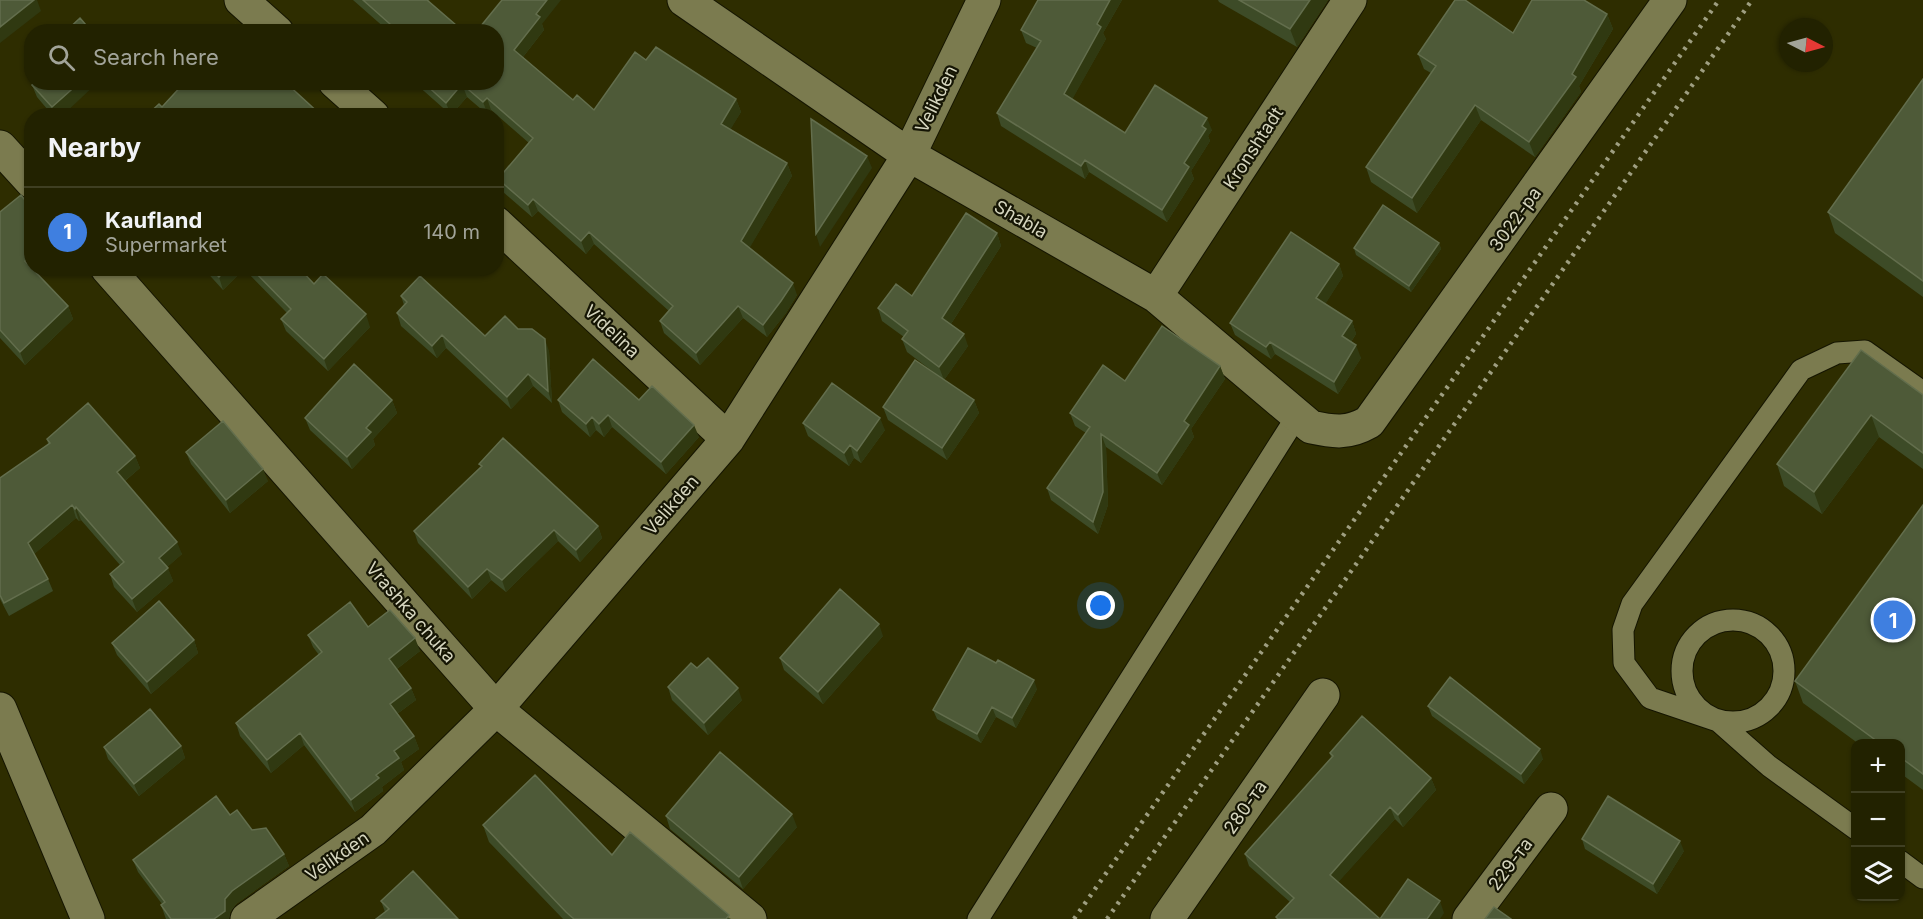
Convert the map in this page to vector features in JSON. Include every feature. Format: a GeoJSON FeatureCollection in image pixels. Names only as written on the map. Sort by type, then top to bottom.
{"type":"FeatureCollection","features":[{"type":"Feature","properties":{"kind":"street"},"geometry":{"type":"LineString","coordinates":[[241,0],[268,24]]}},
{"type":"Feature","properties":{"kind":"street","name":"Shabla"},"geometry":{"type":"LineString","coordinates":[[684,0],[909,155],[1156,296],[1311,427],[1335,433],[1354,431]]}},
{"type":"Feature","properties":{"kind":"street","name":"Velikden"},"geometry":{"type":"LineString","coordinates":[[247,919],[373,830],[496,709],[728,439],[909,155],[984,0]]}},
{"type":"Feature","properties":{"kind":"street","name":"Kronshtadt"},"geometry":{"type":"LineString","coordinates":[[1156,296],[1350,0]]}},
{"type":"Feature","properties":{"kind":"street","name":"3022-ра"},"geometry":{"type":"LineString","coordinates":[[1354,431],[1372,418],[1670,0]]}},
{"type":"Feature","properties":{"kind":"street"},"geometry":{"type":"LineString","coordinates":[[344,90],[364,108]]}},
{"type":"Feature","properties":{"kind":"street"},"geometry":{"type":"LineString","coordinates":[[0,147],[24,173]]}},
{"type":"Feature","properties":{"kind":"street","name":"Videlina"},"geometry":{"type":"LineString","coordinates":[[504,230],[728,439]]}},
{"type":"Feature","properties":{"kind":"street","name":"Vrashka chuka"},"geometry":{"type":"LineString","coordinates":[[114,276],[496,709],[750,919]]}},
{"type":"Feature","properties":{"kind":"street","name":"280-та"},"geometry":{"type":"LineString","coordinates":[[1167,919],[1323,695]]}},
{"type":"Feature","properties":{"kind":"street"},"geometry":{"type":"LineString","coordinates":[[0,709],[88,919]]}},
{"type":"Feature","properties":{"kind":"street","name":"229-та"},"geometry":{"type":"LineString","coordinates":[[1469,919],[1551,809]]}},
{"type":"Feature","properties":{"kind":"lane"},"geometry":{"type":"LineString","coordinates":[[1851,825],[1769,766],[1718,721],[1703,713],[1690,700],[1683,685],[1682,668],[1686,650],[1695,636],[1709,625],[1725,620],[1743,620],[1758,626],[1771,636],[1781,650],[1785,666],[1784,683],[1777,699],[1766,711],[1751,720],[1734,723],[1718,721],[1650,698],[1624,663],[1623,630],[1632,604],[1801,370],[1837,353],[1865,351],[1923,392]]}},
{"type":"Feature","properties":{"kind":"lane"},"geometry":{"type":"LineString","coordinates":[[978,919],[1297,416]]}},
{"type":"Feature","properties":{"kind":"lane"},"geometry":{"type":"LineString","coordinates":[[1905,865],[1923,878]]}},
{"type":"Feature","properties":{"kind":"building"},"geometry":{"type":"Polygon","coordinates":[[[0,0],[34,0],[0,27],[0,0]]]}},
{"type":"Feature","properties":{"kind":"building"},"geometry":{"type":"Polygon","coordinates":[[[363,0],[427,0],[455,24],[390,24],[363,0]]]}},
{"type":"Feature","properties":{"kind":"building"},"geometry":{"type":"Polygon","coordinates":[[[502,0],[547,0],[536,14],[540,17],[514,50],[573,100],[577,95],[594,110],[635,52],[646,60],[656,47],[736,99],[721,124],[787,163],[741,241],[793,283],[763,325],[738,306],[696,353],[660,321],[673,306],[589,232],[581,241],[533,199],[528,205],[504,184],[504,172],[533,138],[504,113],[504,108],[498,108],[487,98],[483,102],[469,90],[504,90],[504,24],[482,24],[502,0]]]}},
{"type":"Feature","properties":{"kind":"building"},"geometry":{"type":"Polygon","coordinates":[[[1038,0],[1110,0],[1097,24],[1101,27],[1064,94],[1125,133],[1155,85],[1207,118],[1202,126],[1206,129],[1184,163],[1189,167],[1162,210],[1085,160],[1081,166],[997,113],[1041,41],[1021,30],[1038,0]]]}},
{"type":"Feature","properties":{"kind":"building"},"geometry":{"type":"Polygon","coordinates":[[[1239,0],[1310,0],[1290,29],[1239,0]]]}},
{"type":"Feature","properties":{"kind":"building"},"geometry":{"type":"Polygon","coordinates":[[[1455,0],[1465,0],[1513,33],[1532,0],[1584,0],[1607,14],[1572,74],[1576,77],[1529,142],[1475,105],[1412,198],[1366,167],[1436,66],[1418,54],[1455,0]]]}},
{"type":"Feature","properties":{"kind":"building"},"geometry":{"type":"Polygon","coordinates":[[[80,18],[85,24],[74,24],[80,18]]]}},
{"type":"Feature","properties":{"kind":"building"},"geometry":{"type":"Polygon","coordinates":[[[1923,79],[1923,281],[1828,212],[1923,79]]]}},
{"type":"Feature","properties":{"kind":"building"},"geometry":{"type":"Polygon","coordinates":[[[37,90],[71,90],[52,107],[37,90]]]}},
{"type":"Feature","properties":{"kind":"building"},"geometry":{"type":"Polygon","coordinates":[[[178,90],[294,90],[313,108],[155,108],[159,104],[162,107],[178,90]]]}},
{"type":"Feature","properties":{"kind":"building"},"geometry":{"type":"Polygon","coordinates":[[[432,90],[457,90],[446,103],[432,90]]]}},
{"type":"Feature","properties":{"kind":"building"},"geometry":{"type":"Polygon","coordinates":[[[811,119],[867,156],[816,234],[811,119]]]}},
{"type":"Feature","properties":{"kind":"building"},"geometry":{"type":"Polygon","coordinates":[[[21,195],[24,199],[24,276],[39,276],[68,306],[20,352],[0,330],[0,212],[21,195]]]}},
{"type":"Feature","properties":{"kind":"building"},"geometry":{"type":"Polygon","coordinates":[[[1383,205],[1439,243],[1409,286],[1354,248],[1383,205]]]}},
{"type":"Feature","properties":{"kind":"building"},"geometry":{"type":"Polygon","coordinates":[[[966,213],[997,233],[942,318],[964,334],[939,367],[902,339],[908,331],[878,308],[896,284],[912,296],[966,213]]]}},
{"type":"Feature","properties":{"kind":"building"},"geometry":{"type":"Polygon","coordinates":[[[1291,232],[1339,264],[1316,298],[1352,321],[1342,336],[1356,345],[1334,382],[1270,342],[1266,347],[1230,323],[1291,232]]]}},
{"type":"Feature","properties":{"kind":"building"},"geometry":{"type":"Polygon","coordinates":[[[259,276],[306,276],[314,284],[321,276],[325,276],[366,314],[324,359],[281,319],[291,309],[259,276]]]}},
{"type":"Feature","properties":{"kind":"building"},"geometry":{"type":"Polygon","coordinates":[[[420,276],[485,336],[505,316],[518,329],[532,329],[545,339],[548,391],[528,374],[507,397],[442,335],[432,346],[397,313],[407,302],[401,296],[420,276]]]}},
{"type":"Feature","properties":{"kind":"building"},"geometry":{"type":"Polygon","coordinates":[[[1162,326],[1220,366],[1184,421],[1189,425],[1157,473],[1101,434],[1103,492],[1093,522],[1047,488],[1090,427],[1070,413],[1103,365],[1125,381],[1162,326]]]}},
{"type":"Feature","properties":{"kind":"building"},"geometry":{"type":"Polygon","coordinates":[[[1861,350],[1923,395],[1923,453],[1871,415],[1814,492],[1777,464],[1861,350]]]}},
{"type":"Feature","properties":{"kind":"building"},"geometry":{"type":"Polygon","coordinates":[[[593,359],[639,400],[652,386],[694,425],[661,462],[608,415],[599,424],[592,417],[586,424],[558,400],[593,359]]]}},
{"type":"Feature","properties":{"kind":"building"},"geometry":{"type":"Polygon","coordinates":[[[915,360],[974,400],[942,448],[883,407],[915,360]]]}},
{"type":"Feature","properties":{"kind":"building"},"geometry":{"type":"Polygon","coordinates":[[[354,364],[392,400],[366,428],[371,432],[347,457],[305,418],[354,364]]]}},
{"type":"Feature","properties":{"kind":"building"},"geometry":{"type":"Polygon","coordinates":[[[832,383],[880,418],[857,451],[850,445],[844,453],[803,423],[832,383]]]}},
{"type":"Feature","properties":{"kind":"building"},"geometry":{"type":"Polygon","coordinates":[[[88,403],[135,456],[117,472],[177,542],[159,558],[168,568],[132,599],[110,574],[124,562],[72,505],[28,543],[48,579],[4,603],[0,595],[0,478],[50,443],[47,439],[88,403]]]}},
{"type":"Feature","properties":{"kind":"building"},"geometry":{"type":"Polygon","coordinates":[[[223,421],[263,469],[226,500],[186,452],[223,421]]]}},
{"type":"Feature","properties":{"kind":"building"},"geometry":{"type":"Polygon","coordinates":[[[503,438],[598,526],[576,550],[554,530],[502,580],[487,569],[468,587],[414,531],[482,466],[479,464],[503,438]]]}},
{"type":"Feature","properties":{"kind":"building"},"geometry":{"type":"Polygon","coordinates":[[[1923,505],[1923,774],[1905,761],[1905,739],[1874,739],[1795,681],[1923,505]]]}},
{"type":"Feature","properties":{"kind":"building"},"geometry":{"type":"Polygon","coordinates":[[[840,589],[879,624],[818,692],[780,658],[840,589]]]}},
{"type":"Feature","properties":{"kind":"building"},"geometry":{"type":"Polygon","coordinates":[[[159,601],[194,640],[147,682],[112,643],[159,601]]]}},
{"type":"Feature","properties":{"kind":"building"},"geometry":{"type":"Polygon","coordinates":[[[350,602],[368,627],[390,610],[415,638],[389,659],[411,688],[390,704],[414,736],[394,751],[399,758],[376,775],[379,778],[351,800],[300,733],[267,760],[236,723],[322,652],[308,635],[350,602]]]}},
{"type":"Feature","properties":{"kind":"building"},"geometry":{"type":"Polygon","coordinates":[[[968,648],[996,663],[998,660],[1034,680],[1012,718],[992,707],[977,734],[933,710],[968,648]]]}},
{"type":"Feature","properties":{"kind":"building"},"geometry":{"type":"Polygon","coordinates":[[[708,658],[738,688],[704,723],[668,687],[691,663],[697,668],[708,658]]]}},
{"type":"Feature","properties":{"kind":"building"},"geometry":{"type":"Polygon","coordinates":[[[1450,677],[1540,749],[1521,774],[1428,706],[1450,677]]]}},
{"type":"Feature","properties":{"kind":"building"},"geometry":{"type":"Polygon","coordinates":[[[150,709],[181,746],[134,784],[104,747],[150,709]]]}},
{"type":"Feature","properties":{"kind":"building"},"geometry":{"type":"Polygon","coordinates":[[[1362,716],[1431,778],[1398,815],[1390,807],[1330,875],[1380,919],[1278,919],[1276,917],[1294,898],[1245,854],[1333,756],[1330,753],[1362,716]]]}},
{"type":"Feature","properties":{"kind":"building"},"geometry":{"type":"Polygon","coordinates":[[[720,752],[792,814],[739,877],[666,816],[720,752]]]}},
{"type":"Feature","properties":{"kind":"building"},"geometry":{"type":"Polygon","coordinates":[[[535,775],[612,855],[630,832],[729,915],[726,919],[574,919],[483,825],[535,775]]]}},
{"type":"Feature","properties":{"kind":"building"},"geometry":{"type":"Polygon","coordinates":[[[216,796],[230,815],[237,810],[252,830],[266,828],[284,854],[232,891],[225,899],[225,911],[214,919],[171,919],[161,905],[165,902],[133,860],[216,796]]]}},
{"type":"Feature","properties":{"kind":"building"},"geometry":{"type":"Polygon","coordinates":[[[1608,796],[1680,841],[1653,884],[1582,839],[1608,796]]]}},
{"type":"Feature","properties":{"kind":"building"},"geometry":{"type":"Polygon","coordinates":[[[413,871],[458,919],[376,919],[389,909],[381,901],[413,871]]]}},
{"type":"Feature","properties":{"kind":"building"},"geometry":{"type":"Polygon","coordinates":[[[1408,879],[1440,901],[1427,919],[1380,919],[1408,879]]]}},
{"type":"Feature","properties":{"kind":"building"},"geometry":{"type":"Polygon","coordinates":[[[1494,907],[1511,919],[1485,919],[1494,907]]]}},
{"type":"Feature","properties":{"kind":"railway"},"geometry":{"type":"LineString","coordinates":[[1074,919],[1719,0]]}},
{"type":"Feature","properties":{"kind":"railway"},"geometry":{"type":"LineString","coordinates":[[1107,919],[1752,0]]}},
{"type":"Feature","properties":{"kind":"place","name":"Kaufland"},"geometry":{"type":"Point","coordinates":[1893,620]}}]}
